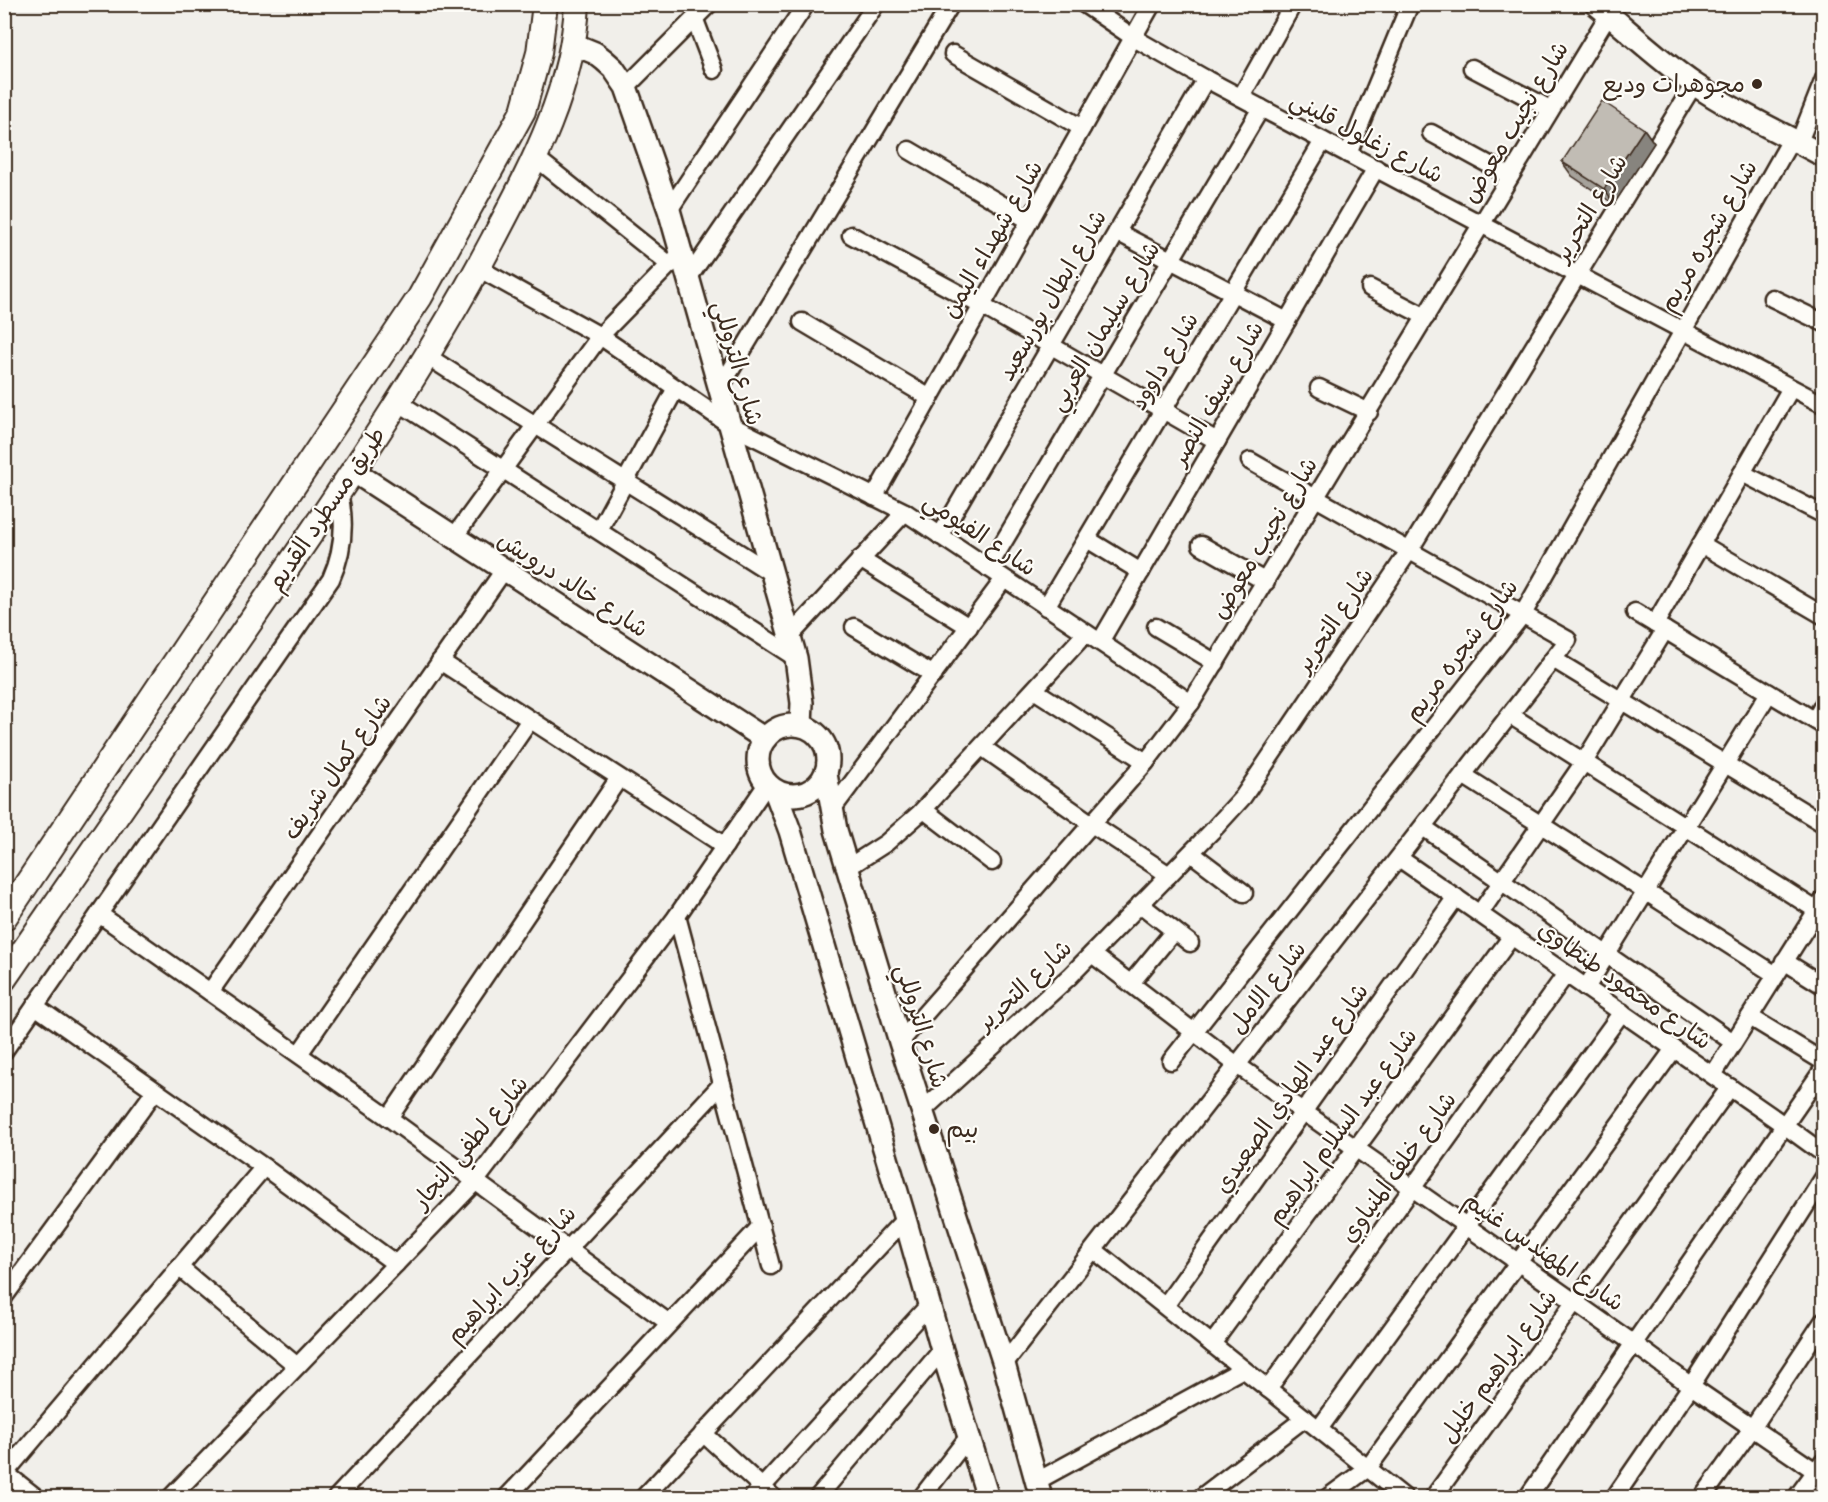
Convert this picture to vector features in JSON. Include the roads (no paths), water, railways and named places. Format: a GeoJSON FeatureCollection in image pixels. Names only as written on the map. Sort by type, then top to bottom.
{"type":"FeatureCollection","features":[{"type":"Feature","properties":{"kind":"main road","name":"طريق مسطرد القديم"},"geometry":{"type":"LineString","coordinates":[[4,918],[420,297],[524,111],[539,53],[545,4]]}},
{"type":"Feature","properties":{"kind":"main road","name":"طريق مسطرد القديم"},"geometry":{"type":"LineString","coordinates":[[4,979],[339,493],[427,356],[478,268],[535,157],[559,97],[573,44],[577,4]]}},
{"type":"Feature","properties":{"kind":"street"},"geometry":{"type":"LineString","coordinates":[[626,87],[709,4]]}},
{"type":"Feature","properties":{"kind":"street"},"geometry":{"type":"LineString","coordinates":[[669,210],[806,4]]}},
{"type":"Feature","properties":{"kind":"street"},"geometry":{"type":"LineString","coordinates":[[687,279],[876,4]]}},
{"type":"Feature","properties":{"kind":"street"},"geometry":{"type":"LineString","coordinates":[[720,388],[951,4]]}},
{"type":"Feature","properties":{"kind":"street","name":"شارع زغلول قليني"},"geometry":{"type":"LineString","coordinates":[[1084,4],[1134,38],[1206,79],[1824,405]]}},
{"type":"Feature","properties":{"kind":"street","name":"شارع شهداء اليمن"},"geometry":{"type":"LineString","coordinates":[[874,497],[1152,4]]}},
{"type":"Feature","properties":{"kind":"street"},"geometry":{"type":"LineString","coordinates":[[1241,97],[1293,4]]}},
{"type":"Feature","properties":{"kind":"street"},"geometry":{"type":"LineString","coordinates":[[1348,154],[1410,4]]}},
{"type":"Feature","properties":{"kind":"street"},"geometry":{"type":"LineString","coordinates":[[1606,8],[1649,51],[1694,84],[1742,113],[1824,156]]}},
{"type":"Feature","properties":{"kind":"street","name":"شارع نجيب معوض"},"geometry":{"type":"LineString","coordinates":[[900,1042],[1146,762],[1191,703],[1317,499],[1550,110],[1606,8]]}},
{"type":"Feature","properties":{"kind":"street"},"geometry":{"type":"LineString","coordinates":[[695,20],[714,70]]}},
{"type":"Feature","properties":{"kind":"street","name":"شارع التروللي"},"geometry":{"type":"LineString","coordinates":[[573,44],[595,53],[604,60],[613,68],[626,87],[669,210],[675,259],[687,279],[796,658],[802,703],[801,725]]}},
{"type":"Feature","properties":{"kind":"street"},"geometry":{"type":"LineString","coordinates":[[953,54],[1082,128]]}},
{"type":"Feature","properties":{"kind":"street"},"geometry":{"type":"LineString","coordinates":[[1472,68],[1550,110]]}},
{"type":"Feature","properties":{"kind":"street","name":"شارع ابطال بورسعيد"},"geometry":{"type":"LineString","coordinates":[[940,536],[1206,79]]}},
{"type":"Feature","properties":{"kind":"street","name":"شارع شجره مريم"},"geometry":{"type":"LineString","coordinates":[[1171,1061],[1523,615],[1682,330],[1795,140],[1824,79]]}},
{"type":"Feature","properties":{"kind":"street","name":"شارع التحرير"},"geometry":{"type":"LineString","coordinates":[[922,1111],[1070,976],[1243,797],[1409,551],[1694,84]]}},
{"type":"Feature","properties":{"kind":"street","name":"شارع سليمان العربي"},"geometry":{"type":"LineString","coordinates":[[988,568],[1261,108]]}},
{"type":"Feature","properties":{"kind":"street"},"geometry":{"type":"LineString","coordinates":[[1431,133],[1510,176]]}},
{"type":"Feature","properties":{"kind":"street","name":"شارع داوود"},"geometry":{"type":"LineString","coordinates":[[1046,607],[1323,141]]}},
{"type":"Feature","properties":{"kind":"street"},"geometry":{"type":"LineString","coordinates":[[909,150],[1030,221]]}},
{"type":"Feature","properties":{"kind":"street"},"geometry":{"type":"LineString","coordinates":[[454,537],[600,336],[675,259],[535,157]]}},
{"type":"Feature","properties":{"kind":"street","name":"شارع سيف النصر"},"geometry":{"type":"LineString","coordinates":[[847,868],[895,836],[924,810],[1034,690],[1093,638],[1141,572],[1376,168]]}},
{"type":"Feature","properties":{"kind":"street"},"geometry":{"type":"LineString","coordinates":[[1118,232],[1287,321]]}},
{"type":"Feature","properties":{"kind":"street"},"geometry":{"type":"LineString","coordinates":[[851,235],[982,306],[1217,441]]}},
{"type":"Feature","properties":{"kind":"street","name":"شارع الفيومي"},"geometry":{"type":"LineString","coordinates":[[478,268],[600,336],[730,425],[905,512],[1191,703]]}},
{"type":"Feature","properties":{"kind":"street"},"geometry":{"type":"LineString","coordinates":[[1370,288],[1426,317]]}},
{"type":"Feature","properties":{"kind":"street"},"geometry":{"type":"LineString","coordinates":[[1772,298],[1824,323]]}},
{"type":"Feature","properties":{"kind":"street"},"geometry":{"type":"LineString","coordinates":[[802,322],[930,398]]}},
{"type":"Feature","properties":{"kind":"street"},"geometry":{"type":"LineString","coordinates":[[427,356],[534,426],[771,573]]}},
{"type":"Feature","properties":{"kind":"street"},"geometry":{"type":"LineString","coordinates":[[599,530],[676,388]]}},
{"type":"Feature","properties":{"kind":"street"},"geometry":{"type":"LineString","coordinates":[[1319,388],[1369,412]]}},
{"type":"Feature","properties":{"kind":"street"},"geometry":{"type":"LineString","coordinates":[[1480,913],[1542,825],[1623,701],[1701,544],[1791,388]]}},
{"type":"Feature","properties":{"kind":"street"},"geometry":{"type":"LineString","coordinates":[[398,402],[796,658]]}},
{"type":"Feature","properties":{"kind":"street"},"geometry":{"type":"LineString","coordinates":[[1250,461],[1523,615]]}},
{"type":"Feature","properties":{"kind":"street","name":"شارع خالد درويش"},"geometry":{"type":"LineString","coordinates":[[353,471],[765,739]]}},
{"type":"Feature","properties":{"kind":"street"},"geometry":{"type":"LineString","coordinates":[[1742,473],[1824,515]]}},
{"type":"Feature","properties":{"kind":"street"},"geometry":{"type":"LineString","coordinates":[[4,1051],[331,579],[343,538],[343,509],[339,493]]}},
{"type":"Feature","properties":{"kind":"street"},"geometry":{"type":"LineString","coordinates":[[789,637],[905,512]]}},
{"type":"Feature","properties":{"kind":"street"},"geometry":{"type":"LineString","coordinates":[[1087,539],[1141,572]]}},
{"type":"Feature","properties":{"kind":"street"},"geometry":{"type":"LineString","coordinates":[[1701,544],[1824,616]]}},
{"type":"Feature","properties":{"kind":"street"},"geometry":{"type":"LineString","coordinates":[[1201,545],[1266,582]]}},
{"type":"Feature","properties":{"kind":"street"},"geometry":{"type":"LineString","coordinates":[[860,559],[969,627]]}},
{"type":"Feature","properties":{"kind":"street","name":"شارع كمال شريف"},"geometry":{"type":"LineString","coordinates":[[210,992],[504,570]]}},
{"type":"Feature","properties":{"kind":"street"},"geometry":{"type":"LineString","coordinates":[[831,811],[1004,579]]}},
{"type":"Feature","properties":{"kind":"street"},"geometry":{"type":"LineString","coordinates":[[1635,612],[1819,723],[1824,703]]}},
{"type":"Feature","properties":{"kind":"street","name":"شارع الامل"},"geometry":{"type":"LineString","coordinates":[[1004,1364],[1568,640],[1523,615]]}},
{"type":"Feature","properties":{"kind":"street"},"geometry":{"type":"LineString","coordinates":[[854,627],[934,675]]}},
{"type":"Feature","properties":{"kind":"street"},"geometry":{"type":"LineString","coordinates":[[1156,627],[1216,663]]}},
{"type":"Feature","properties":{"kind":"street"},"geometry":{"type":"LineString","coordinates":[[1553,659],[1824,824]]}},
{"type":"Feature","properties":{"kind":"street"},"geometry":{"type":"LineString","coordinates":[[440,661],[725,846]]}},
{"type":"Feature","properties":{"kind":"street"},"geometry":{"type":"LineString","coordinates":[[1034,690],[1146,762]]}},
{"type":"Feature","properties":{"kind":"street"},"geometry":{"type":"LineString","coordinates":[[1586,988],[1769,693]]}},
{"type":"Feature","properties":{"kind":"street"},"geometry":{"type":"LineString","coordinates":[[1510,715],[1686,827],[1821,908],[1780,968],[1713,1075]]}},
{"type":"Feature","properties":{"kind":"street"},"geometry":{"type":"LineString","coordinates":[[298,1054],[530,720]]}},
{"type":"Feature","properties":{"kind":"street"},"geometry":{"type":"LineString","coordinates":[[771,788],[794,796],[804,795],[821,783],[829,764],[825,744],[810,729],[801,725],[781,727],[772,732],[759,750],[760,774],[771,788],[790,831],[942,1350],[988,1497]]}},
{"type":"Feature","properties":{"kind":"street"},"geometry":{"type":"LineString","coordinates":[[982,747],[1169,875]]}},
{"type":"Feature","properties":{"kind":"street","name":"شارع التروللي"},"geometry":{"type":"LineString","coordinates":[[826,774],[831,811],[847,868],[900,1042],[1004,1364],[1039,1489]]}},
{"type":"Feature","properties":{"kind":"street"},"geometry":{"type":"LineString","coordinates":[[1463,775],[1646,892],[1780,968],[1824,986]]}},
{"type":"Feature","properties":{"kind":"street"},"geometry":{"type":"LineString","coordinates":[[388,1118],[619,778]]}},
{"type":"Feature","properties":{"kind":"street","name":"شارع لطفي النجار"},"geometry":{"type":"LineString","coordinates":[[170,1497],[475,1182],[677,916],[725,846],[771,788]]}},
{"type":"Feature","properties":{"kind":"street"},"geometry":{"type":"LineString","coordinates":[[924,810],[992,862]]}},
{"type":"Feature","properties":{"kind":"street"},"geometry":{"type":"LineString","coordinates":[[1423,827],[1733,1042]]}},
{"type":"Feature","properties":{"kind":"street"},"geometry":{"type":"LineString","coordinates":[[1191,853],[1244,893]]}},
{"type":"Feature","properties":{"kind":"street","name":"شارع محمود طنطاوي"},"geometry":{"type":"LineString","coordinates":[[1399,858],[1824,1154]]}},
{"type":"Feature","properties":{"kind":"street","name":"شارع عبد الهادي الصعيدي"},"geometry":{"type":"LineString","coordinates":[[1165,1306],[1456,897]]}},
{"type":"Feature","properties":{"kind":"street"},"geometry":{"type":"LineString","coordinates":[[1140,904],[1190,943]]}},
{"type":"Feature","properties":{"kind":"street"},"geometry":{"type":"LineString","coordinates":[[99,914],[388,1118],[669,1323]]}},
{"type":"Feature","properties":{"kind":"street"},"geometry":{"type":"LineString","coordinates":[[677,916],[771,1266]]}},
{"type":"Feature","properties":{"kind":"street"},"geometry":{"type":"LineString","coordinates":[[1131,983],[1174,931]]}},
{"type":"Feature","properties":{"kind":"street","name":"شارع عبد السلام ابراهيم"},"geometry":{"type":"LineString","coordinates":[[1212,1344],[1512,936]]}},
{"type":"Feature","properties":{"kind":"street","name":"شارع المهندس غنيم"},"geometry":{"type":"LineString","coordinates":[[1092,954],[1237,1065],[1691,1386],[1821,1470]]}},
{"type":"Feature","properties":{"kind":"street","name":"شارع خلف المنياوي"},"geometry":{"type":"LineString","coordinates":[[1268,1389],[1566,974]]}},
{"type":"Feature","properties":{"kind":"street"},"geometry":{"type":"LineString","coordinates":[[35,1006],[264,1167],[396,1264]]}},
{"type":"Feature","properties":{"kind":"street"},"geometry":{"type":"LineString","coordinates":[[1318,1429],[1622,1012]]}},
{"type":"Feature","properties":{"kind":"street"},"geometry":{"type":"LineString","coordinates":[[1750,1017],[1824,1062]]}},
{"type":"Feature","properties":{"kind":"street"},"geometry":{"type":"LineString","coordinates":[[1327,1497],[1368,1468],[1674,1049]]}},
{"type":"Feature","properties":{"kind":"street"},"geometry":{"type":"LineString","coordinates":[[1527,1497],[1824,1068]]}},
{"type":"Feature","properties":{"kind":"street","name":"شارع عزب ابراهيم"},"geometry":{"type":"LineString","coordinates":[[336,1497],[722,1084]]}},
{"type":"Feature","properties":{"kind":"street","name":"شارع ابراهيم خليل"},"geometry":{"type":"LineString","coordinates":[[1432,1497],[1730,1087]]}},
{"type":"Feature","properties":{"kind":"street"},"geometry":{"type":"LineString","coordinates":[[4,1297],[155,1091]]}},
{"type":"Feature","properties":{"kind":"street"},"geometry":{"type":"LineString","coordinates":[[25,1494],[5,1472],[264,1167]]}},
{"type":"Feature","properties":{"kind":"street"},"geometry":{"type":"LineString","coordinates":[[1614,1497],[1691,1386],[1824,1177]]}},
{"type":"Feature","properties":{"kind":"street"},"geometry":{"type":"LineString","coordinates":[[643,1497],[905,1219]]}},
{"type":"Feature","properties":{"kind":"street"},"geometry":{"type":"LineString","coordinates":[[506,1497],[761,1226]]}},
{"type":"Feature","properties":{"kind":"street"},"geometry":{"type":"LineString","coordinates":[[1094,1250],[1405,1497]]}},
{"type":"Feature","properties":{"kind":"street"},"geometry":{"type":"LineString","coordinates":[[180,1268],[297,1366]]}},
{"type":"Feature","properties":{"kind":"street"},"geometry":{"type":"LineString","coordinates":[[703,1433],[763,1494],[930,1305]]}},
{"type":"Feature","properties":{"kind":"street"},"geometry":{"type":"LineString","coordinates":[[1702,1497],[1753,1427],[1824,1320]]}},
{"type":"Feature","properties":{"kind":"street"},"geometry":{"type":"LineString","coordinates":[[817,1497],[942,1350]]}},
{"type":"Feature","properties":{"kind":"street"},"geometry":{"type":"LineString","coordinates":[[1039,1489],[1243,1368]]}},
{"type":"Feature","properties":{"kind":"street"},"geometry":{"type":"LineString","coordinates":[[1200,1497],[1305,1418]]}},
{"type":"Feature","properties":{"kind":"street"},"geometry":{"type":"LineString","coordinates":[[921,1497],[969,1436]]}},
{"type":"Feature","properties":{"kind":"street"},"geometry":{"type":"LineString","coordinates":[[1796,1497],[1821,1470]]}},
{"type":"Feature","properties":{"kind":"place","name":"مجوهرات وديع"},"geometry":{"type":"Point","coordinates":[1757,84]}},
{"type":"Feature","properties":{"kind":"place","name":"بيم"},"geometry":{"type":"Point","coordinates":[934,1129]}}]}
